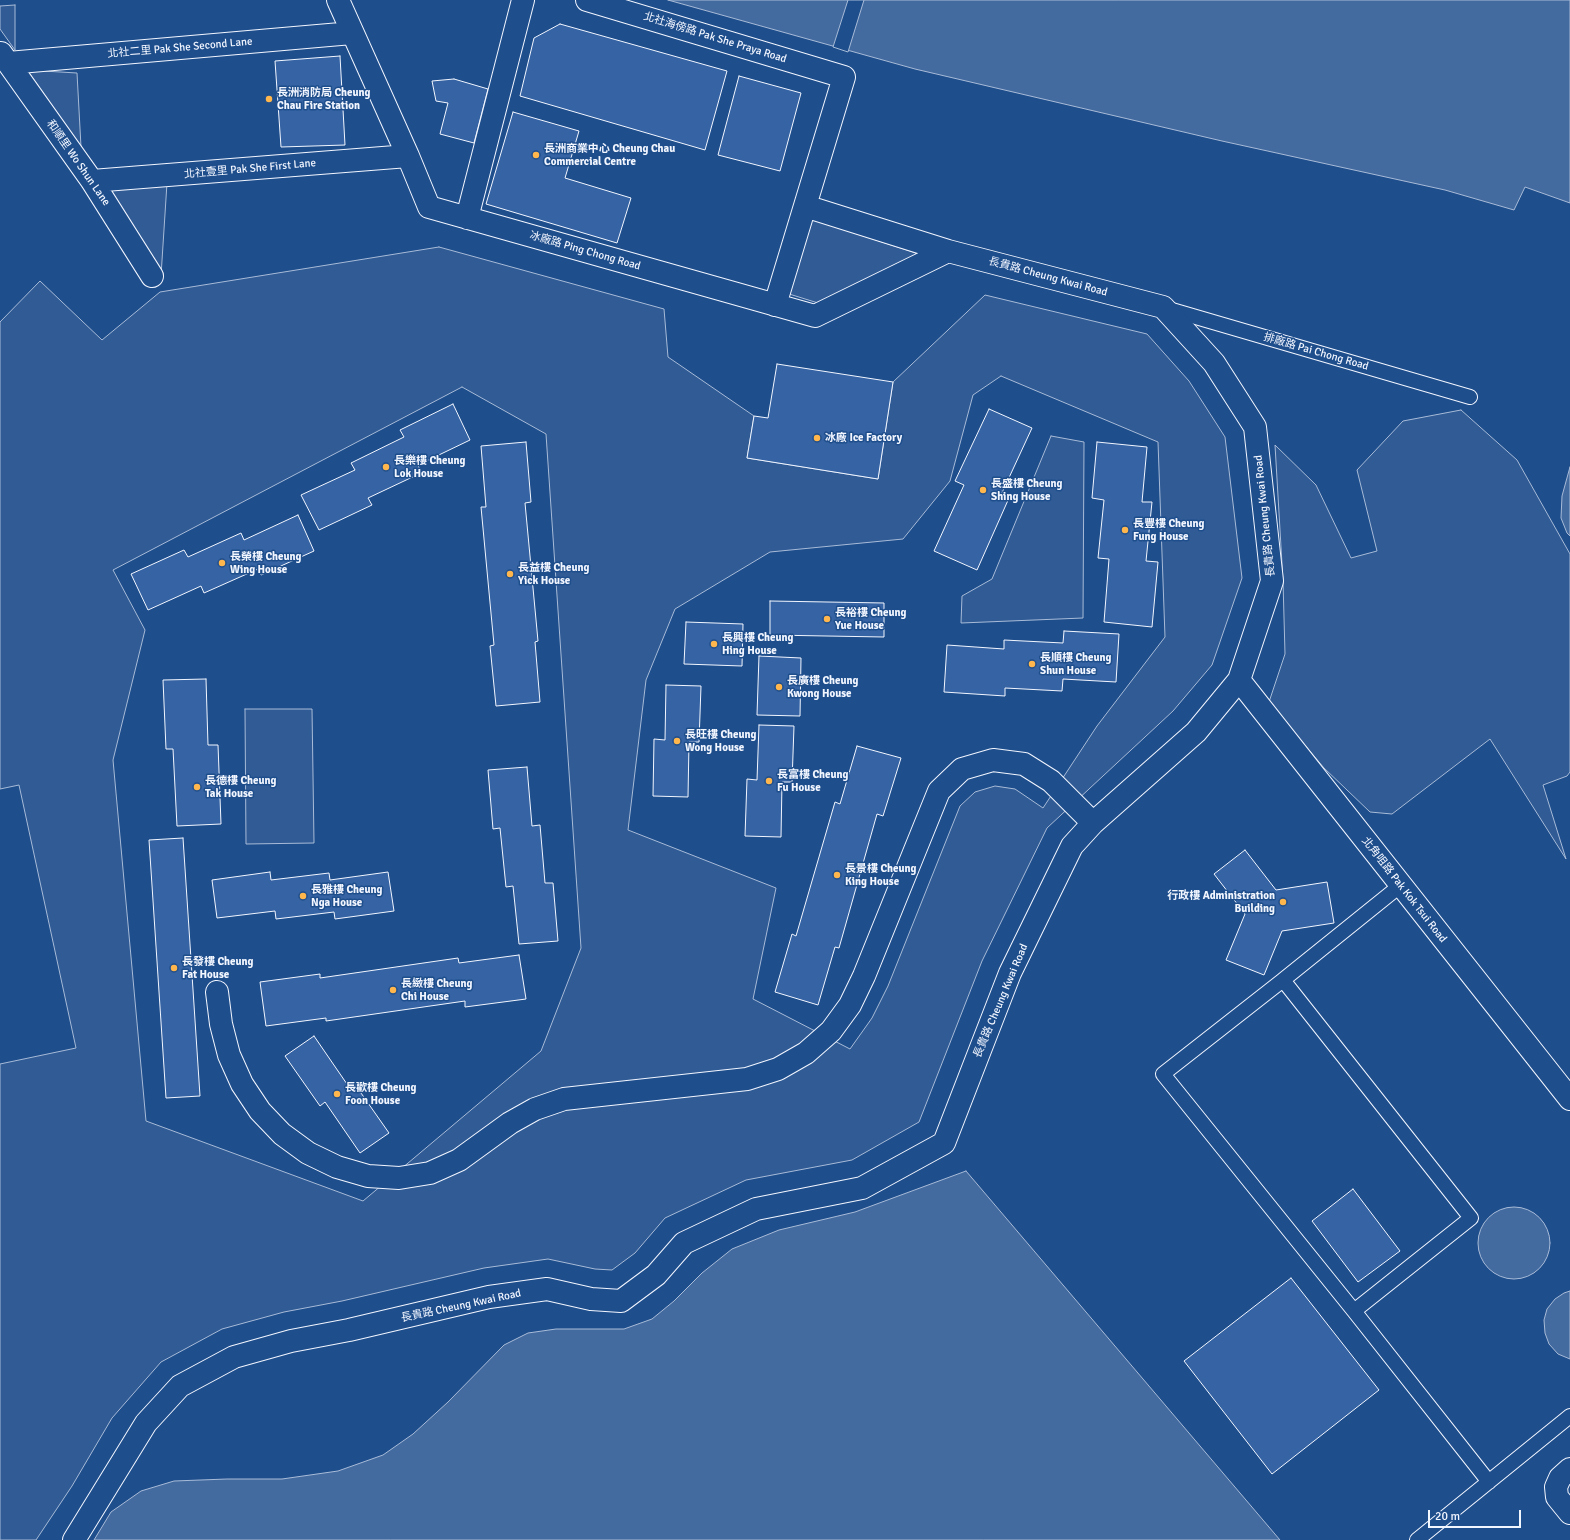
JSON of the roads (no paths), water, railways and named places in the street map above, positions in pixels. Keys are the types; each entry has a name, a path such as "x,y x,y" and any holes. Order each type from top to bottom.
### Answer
{"street":[{"name":"冰廠路 Ping Chong Road","path":"338,0 408,156 429,207 815,316 948,251"},
{"path":"467,218 523,0"},
{"name":"北社海傍路 Pak She Praya Road","path":"587,0 844,77 805,206"},
{"name":"北社二里 Pak She Second Lane","path":"4,57 352,33"},
{"name":"和順里 Wo Shun Lane","path":"4,57 92,182 152,276"},
{"name":"北社壹里 Pak She First Lane","path":"92,182 408,156"},
{"path":"775,305 805,206"},
{"name":"長貴路 Cheung Kwai Road","path":"74,1540 146,1423 180,1386 234,1357 291,1341 349,1330 490,1297 547,1289 591,1299 621,1301 656,1275 684,1243 756,1209 862,1188 944,1143 1010,973 1072,846 1093,823 1196,732 1239,680 1272,581 1254,427 1214,363 1163,307 948,251 805,206"},
{"name":"北角咀路 Pak Kok Tsui Road","path":"1239,680 1570,1099"},
{"path":"217,992 221,1024 228,1055 242,1084 260,1111 282,1134 308,1153 337,1167 368,1176 399,1178 430,1172 459,1160 510,1123 535,1109 564,1099 747,1079 778,1069 806,1053 831,1031 850,1005 864,976 938,791 962,769 992,760 1024,764 1051,781 1093,823"},
{"path":"1570,1469 1560,1478 1556,1487 1557,1497 1570,1514"}],"lane":[{"name":"排廠路 Pai Chong Road","path":"1163,307 1470,397"},
{"path":"1401,885 1163,1074 1354,1311 1489,1482"},
{"path":"1283,980 1471,1218 1354,1311"},
{"path":"1417,1540 1570,1416"}],"place":[{"name":"長洲消防局 Cheung Chau Fire Station","path":"269,99"},
{"name":"長洲商業中心 Cheung Chau Commercial Centre","path":"536,155"},
{"name":"冰廠 Ice Factory","path":"817,438"},
{"name":"長樂樓 Cheung Lok House","path":"386,467"},
{"name":"長盛樓 Cheung Shing House","path":"983,490"},
{"name":"長豐樓 Cheung Fung House","path":"1125,530"},
{"name":"長榮樓 Cheung Wing House","path":"222,563"},
{"name":"長益樓 Cheung Yick House","path":"510,574"},
{"name":"長裕樓 Cheung Yue House","path":"827,619"},
{"name":"長興樓 Cheung Hing House","path":"714,644"},
{"name":"長順樓 Cheung Shun House","path":"1032,664"},
{"name":"長廣樓 Cheung Kwong House","path":"779,687"},
{"name":"長旺樓 Cheung Wong House","path":"677,741"},
{"name":"長富樓 Cheung Fu House","path":"769,781"},
{"name":"長德樓 Cheung Tak House","path":"197,787"},
{"name":"長景樓 Cheung King House","path":"837,875"},
{"name":"長雅樓 Cheung Nga House","path":"303,896"},
{"name":"行政樓 Administration Building","path":"1283,902"},
{"name":"長發樓 Cheung Fat House","path":"174,968"},
{"name":"長緻樓 Cheung Chi House","path":"393,990"},
{"name":"長歡樓 Cheung Foon House","path":"337,1094"}]}
